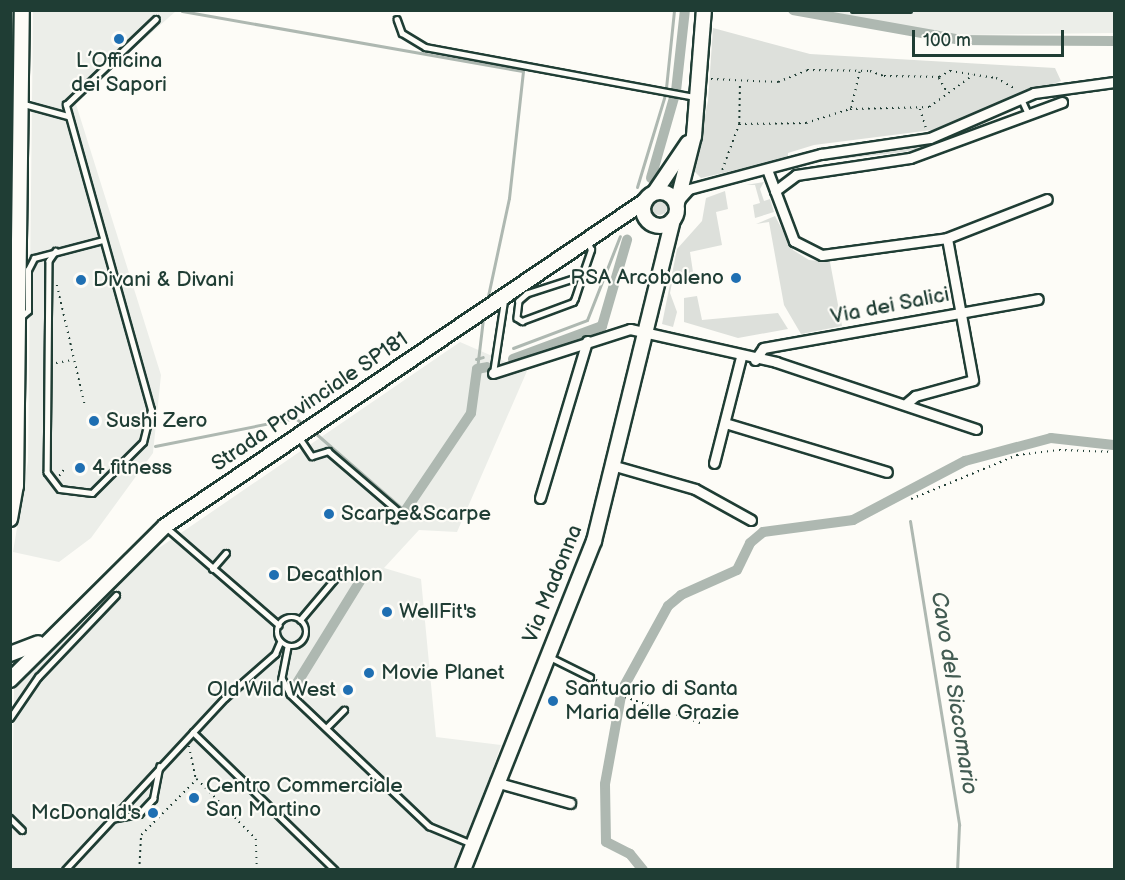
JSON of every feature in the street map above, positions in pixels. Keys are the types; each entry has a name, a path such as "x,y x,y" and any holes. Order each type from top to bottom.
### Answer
{"street":[{"path":"10,519 16,486 22,10"},
{"path":"696,123 701,79 704,10"},
{"path":"650,197 670,195 676,203 689,189 722,184 768,172 821,154 930,138 1048,89 1114,82"},
{"path":"775,191 796,175 934,151 1027,111 1062,102"},
{"name":"Via Madonna","path":"464,869 495,782 587,561 615,466 676,203 687,173 696,123"},
{"name":"Strada Provinciale SP181","path":"10,680 48,638 165,526 650,197 683,156 696,123"},
{"path":"783,167 796,175"},
{"path":"768,172 789,233 811,253 832,255 947,238 1047,199"},
{"path":"687,173 702,187"},
{"name":"Via Madonna","path":"650,197 650,222 663,238 663,259"},
{"name":"Strada Provinciale SP181","path":"613,223 673,220"},
{"path":"907,403 915,396 973,382 947,238"},
{"name":"Via dei Salici","path":"755,360 763,348 1038,299"},
{"path":"493,373 618,331 646,332 907,403 976,429"},
{"path":"540,498 587,341"},
{"path":"714,463 741,357"},
{"path":"725,423 886,472"},
{"path":"615,466 695,489 751,520"},
{"name":"Strada Provinciale SP181","path":"10,654 48,638"},
{"path":"495,782 570,803"}],"lane":[{"path":"854,10 909,10"},
{"path":"56,251 50,257 48,280 47,472 58,488 79,493 99,490 143,442 151,410 68,116 69,96 156,19"},
{"path":"397,19 402,33 425,46 699,98"},
{"path":"1022,99 1027,111"},
{"path":"21,102 68,116"},
{"path":"930,138 934,151"},
{"path":"19,318 28,311 31,263 56,251 103,240"},
{"path":"582,276 527,294 519,302 517,318 522,321 573,302 582,276 591,250 587,241"},
{"path":"493,373 505,297"},
{"path":"298,435 312,456 328,451 398,511 395,519"},
{"path":"65,870 109,819 193,732 275,654 280,642 279,625 165,526"},
{"path":"212,569 226,553"},
{"path":"300,620 338,575"},
{"path":"10,718 38,677 116,596"},
{"path":"279,625 286,618 300,620"},
{"path":"280,642 288,647 297,646 306,637 300,620"},
{"path":"288,647 282,678 285,689 429,826 473,845"},
{"path":"547,655 590,677"},
{"path":"327,727 344,710"},
{"path":"193,732 335,870"},
{"path":"109,819 139,814 153,799 159,767"},
{"path":"10,818 22,830"}],"path":[{"path":"701,79 741,84 749,79 778,82 807,70 939,77 950,71 1010,83 1022,99"},
{"path":"850,109 859,71"},
{"path":"739,124 806,123 850,109 920,109 974,75"},
{"path":"939,77 948,93"},
{"path":"722,184 739,124 741,84"},
{"path":"920,109 930,138"},
{"path":"48,280 56,280 72,360 85,405"},
{"path":"46,363 72,360"},
{"path":"911,499 1017,455 1059,450 1114,452"},
{"path":"590,677 625,697 703,724"},
{"path":"184,742 193,750 197,779 256,839 257,870"},
{"path":"139,870 141,836 197,779"}],"shaded area":[{"path":"33,11 176,11 75,101 161,375 153,453 91,538 59,562 13,552 28,461"},
{"path":"800,11 1114,11 1114,33 964,35"},
{"path":"713,28 810,54 1055,68 1061,81 932,130 814,145 788,153 788,158 701,178 693,170 708,101"},
{"path":"930,146 904,152 824,161 794,168 824,160"},
{"path":"764,182 760,189 764,201 770,199 774,212 755,218 753,205 760,203 755,185 746,185"},
{"path":"725,191 728,209 716,212 722,245 690,252 693,272 673,278 670,293 677,312 673,327 662,324 677,249 702,221 706,198"},
{"path":"659,197 665,200 668,206 665,212 659,215 653,212 650,206 653,200"},
{"path":"775,216 793,250 809,260 830,262 842,326 801,334 784,305 769,222 756,224"},
{"path":"697,296 702,320 778,313 788,329 738,338 684,322 684,298"},
{"path":"460,342 527,371 457,532 419,530 384,568 421,579 436,737 501,745 458,869 11,870 14,687 137,563"}],"waterway":[{"name":"Cavo del Siccomario","path":"666,88 674,10"},
{"path":"676,91 685,10"},
{"path":"793,10 961,40 1114,41"},
{"name":"Cavo del Siccomario","path":"182,11 523,71 509,198 487,301"},
{"name":"Cavo del Siccomario","path":"637,187 665,95"},
{"path":"651,178 674,98"},
{"name":"Cavo del Siccomario","path":"513,348 587,320 620,236"},
{"path":"513,359 602,326 627,240"},
{"name":"Cavo del Siccomario","path":"477,369 483,319"},
{"name":"Cavo del Siccomario","path":"476,359 483,357"},
{"path":"405,511 471,413 477,369 487,367"},
{"name":"Cavo del Siccomario","path":"155,446 295,418 302,423"},
{"name":"Cavo del Siccomario","path":"314,432 405,511"},
{"path":"643,870 630,854 606,842 605,784 622,690 668,606 681,595 737,570 750,543 763,532 853,520 965,461 1051,438 1114,445"},
{"name":"Cavo del Siccomario","path":"910,521 959,825 957,870"},
{"path":"294,688 360,581"}],"place":[{"name":"L’Officina dei Sapori","path":"119,39"},
{"name":"RSA Arcobaleno","path":"736,278"},
{"name":"Divani & Divani","path":"81,280"},
{"name":"Sushi Zero","path":"94,421"},
{"name":"4 fitness","path":"80,468"},
{"name":"Scarpe&Scarpe","path":"329,514"},
{"name":"Decathlon","path":"274,575"},
{"name":"WellFit's","path":"387,612"},
{"name":"Movie Planet","path":"369,673"},
{"name":"Old Wild West","path":"348,690"},
{"name":"Santuario di Santa Maria delle Grazie","path":"553,701"},
{"name":"Centro Commerciale San Martino","path":"194,798"},
{"name":"McDonald's","path":"153,813"}]}
